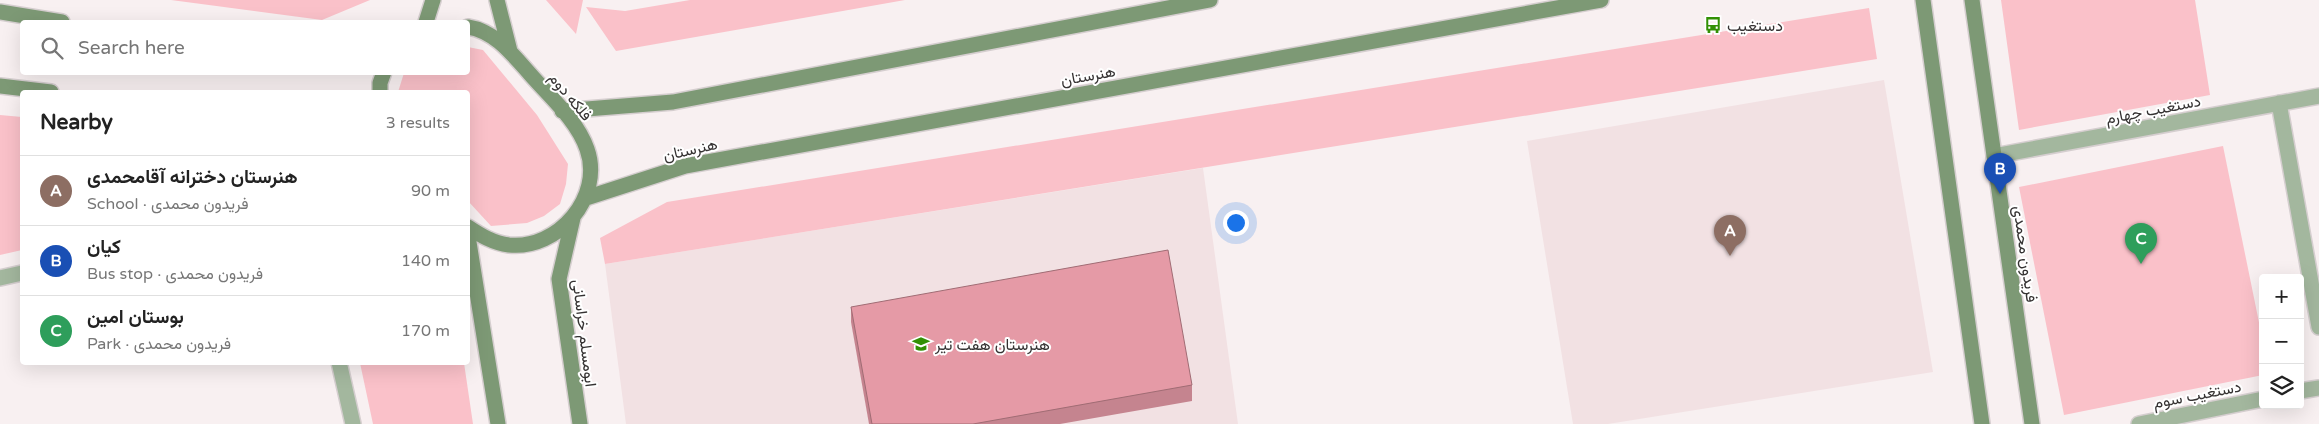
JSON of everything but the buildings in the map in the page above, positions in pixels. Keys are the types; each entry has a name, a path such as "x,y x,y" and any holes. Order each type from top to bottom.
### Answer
{"main road":[{"path":"427,20 433,0"},
{"path":"497,0 510,51"},
{"path":"562,110 673,102 1210,0"},
{"name":"هنرستان","path":"586,198 685,166 1601,0"},
{"path":"1923,0 1982,424"},
{"name":"فریدون محمدی","path":"1972,0 2032,424"},
{"path":"0,12 50,20"},
{"name":"فلکه دوم","path":"470,28 492,36 510,51 578,129 588,151 590,174 586,198 573,218 555,234 533,243 510,245 486,239 470,228"},
{"path":"380,90 383,75"},
{"path":"0,86 34,90"},
{"name":"ابومسلم خراسانی","path":"573,218 559,279 580,424"},
{"path":"470,249 498,424"}],"street":[{"name":"دستغیب چهارم","path":"1994,156 2319,96"},
{"path":"2279,103 2319,327"},
{"path":"0,278 20,274"},
{"path":"341,365 353,424"},
{"path":"2304,390 2319,388"},
{"name":"دستغیب سوم","path":"2139,424 2259,400"}],"shaded area":[{"path":"171,0 370,0 322,20"},
{"path":"546,0 583,0 576,34"},
{"path":"690,0 905,0 616,51 586,7 625,11"},
{"path":"2001,0 2195,0 2210,95 2019,130"},
{"path":"1869,8 1877,59 605,264 600,238 667,202"},
{"path":"470,47 483,50 537,115 568,164 566,184 560,204 544,216 527,223 491,226 470,203 470,90 399,90 403,75 470,75"},
{"path":"1884,80 1933,372 1608,424 1573,424 1527,141"},
{"path":"0,115 20,117 20,250 0,255"},
{"path":"2223,146 2259,322 2259,376 2064,415 2019,187"},
{"name":"هنرستان هفت تیر","path":"1203,168 1238,424 626,424 605,264"},
{"path":"360,365 464,365 473,424 373,424"}],"place":[{"name":"دستغیب","path":"1713,25"},
{"name":"کیان","path":"2000,194"},
{"name":"هنرستان دخترانه آقامحمدی","path":"1730,256"},
{"name":"بوستان امین","path":"2141,264"},
{"name":"هنرستان هفت تیر","path":"921,344"}]}
